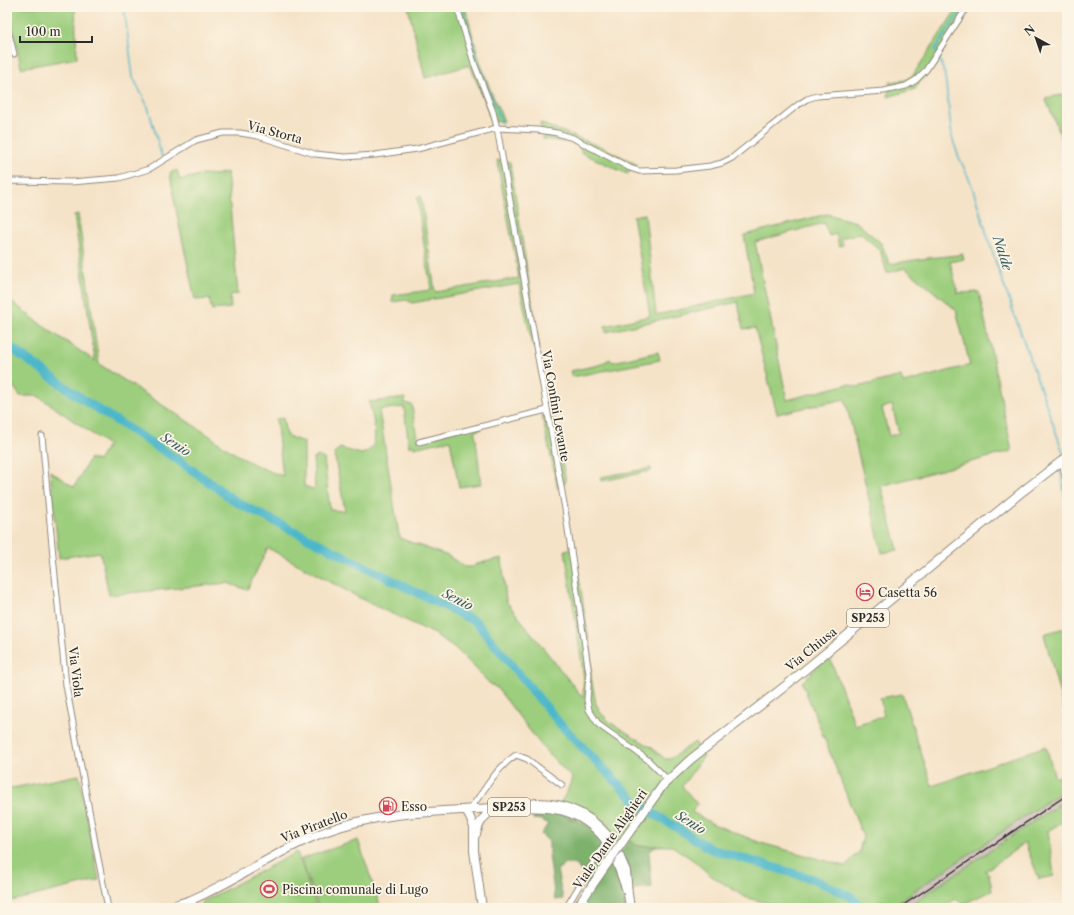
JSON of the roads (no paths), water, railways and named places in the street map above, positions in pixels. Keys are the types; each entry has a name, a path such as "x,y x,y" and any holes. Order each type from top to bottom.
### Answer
{"main road":[{"name":"Via Chiusa","path":"666,782 691,759 784,687 1064,458"},
{"name":"Viale Dante Alighieri","path":"577,908 666,782"},
{"name":"Via Piratello","path":"165,908 191,900 281,852 327,831 361,821 392,816 508,808 537,803 552,804 565,807 588,817 605,831 610,844"},
{"name":"SP253","path":"474,840 479,824 484,817 494,809"},
{"name":"SP253","path":"467,811 474,827 474,851 482,908"},
{"path":"618,857 628,894 630,908"}],"street":[{"name":"Via Confini Levante","path":"457,7 474,63 493,112 497,128 565,509 589,674 587,700 589,710 599,724 648,760 666,782"},
{"name":"Via Storta","path":"7,182 72,182 119,178 149,168 196,140 223,133 240,133 258,136 316,154 345,157 375,155 417,149 497,128 538,130 557,133 573,138 639,172 710,166 722,163 732,158 807,99 818,96 884,91 906,86 916,80 926,70 967,7"},
{"path":"7,26 14,54"},
{"path":"419,442 547,410"},
{"name":"Via Viola","path":"42,436 66,685 108,908"},
{"path":"1064,458 1067,489"},
{"path":"467,811 476,802 484,789 503,765 516,755 527,760 562,785"},
{"path":"566,908 610,844"},
{"path":"191,900 196,908"}],"waterway":[{"path":"124,7 133,77 148,107 162,157"},
{"path":"462,7 480,70 502,124"},
{"name":"Nalde","path":"963,7 935,50 945,76 952,137 958,155 971,183 994,257 1064,455"},
{"name":"Senio","path":"7,345 82,399 178,460 238,503 476,622 561,725 638,804 711,849 813,879 850,896 862,908"},
{"name":"Nalde","path":"1061,466 1060,469 1067,510"}],"railway":[{"path":"899,908 1067,795"}],"place":[{"name":"Casetta 56","path":"865,592"},
{"name":"Esso","path":"388,806"},
{"name":"Piscina comunale di Lugo","path":"269,889"}]}
